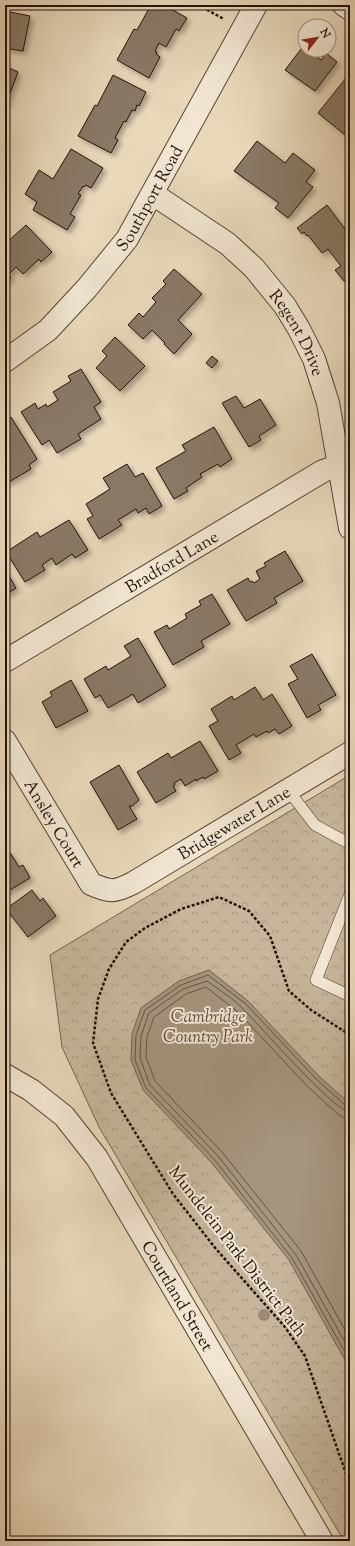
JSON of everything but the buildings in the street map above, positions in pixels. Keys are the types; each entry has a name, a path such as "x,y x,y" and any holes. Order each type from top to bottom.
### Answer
{"street":[{"name":"Southport Road","path":"5,361 48,330 87,288 127,239 256,5"},
{"path":"344,5 350,9"},
{"name":"Regent Drive","path":"153,194 228,244 254,268 285,306 299,329 314,359 328,403 350,528"},
{"name":"Bradford Lane","path":"5,661 323,471 340,465"},
{"name":"Ansley Court","path":"5,741 91,884 106,890 116,891"},
{"name":"Bridgewater Lane","path":"116,891 133,883 350,753"},
{"name":"Courtland Street","path":"5,1075 32,1090 64,1116 97,1158 322,1541"}],"lane":[{"path":"288,790 315,824 350,844"},
{"path":"350,894 316,980 350,996"}],"path":[{"path":"198,5 243,29"},
{"name":"Mundelein Park District Path","path":"350,1035 311,1010 289,991 270,936 249,911 219,897 181,909 145,928 126,942 109,969 98,999 93,1042 111,1093 173,1194 216,1249 285,1327 305,1356 350,1485"}],"green space":[{"name":"Cambridge Country Park","path":"350,775 350,1541 344,1541 99,1127 62,1047 50,955"}],"water":[{"path":"209,970 248,1001 319,1076 350,1104 350,1369 289,1260 211,1162 143,1090 131,1060 132,1034 141,1008 179,981"}]}
